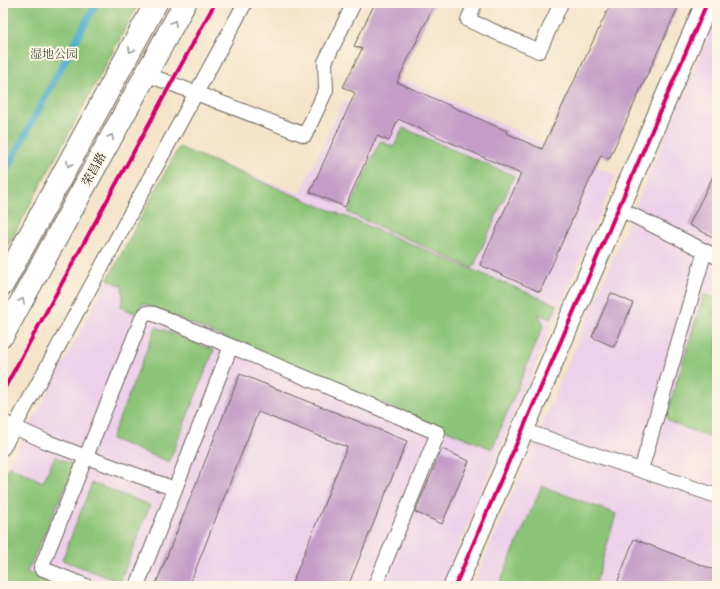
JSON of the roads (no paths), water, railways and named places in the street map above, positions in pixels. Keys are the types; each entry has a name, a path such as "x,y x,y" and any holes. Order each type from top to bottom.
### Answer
{"street":[{"name":"荣昌路","path":"3,284 156,3"},
{"name":"荣昌路","path":"3,335 185,3"},
{"path":"455,586 707,3"}],"lane":[{"path":"3,448 9,424 196,94 245,3"},
{"path":"146,74 305,135 326,90 326,62 354,3"},
{"path":"475,3 468,20 539,51 560,3"},
{"path":"618,208 711,254 641,470"},
{"path":"86,586 41,568 142,318 146,313 154,314 438,433 375,586"},
{"path":"138,586 231,346"},
{"path":"9,424 45,441 175,489"},
{"path":"522,430 717,496"}],"waterway":[{"path":"3,176 96,3"}],"park label":[{"name":"湿地公园","path":"54,54"}]}
